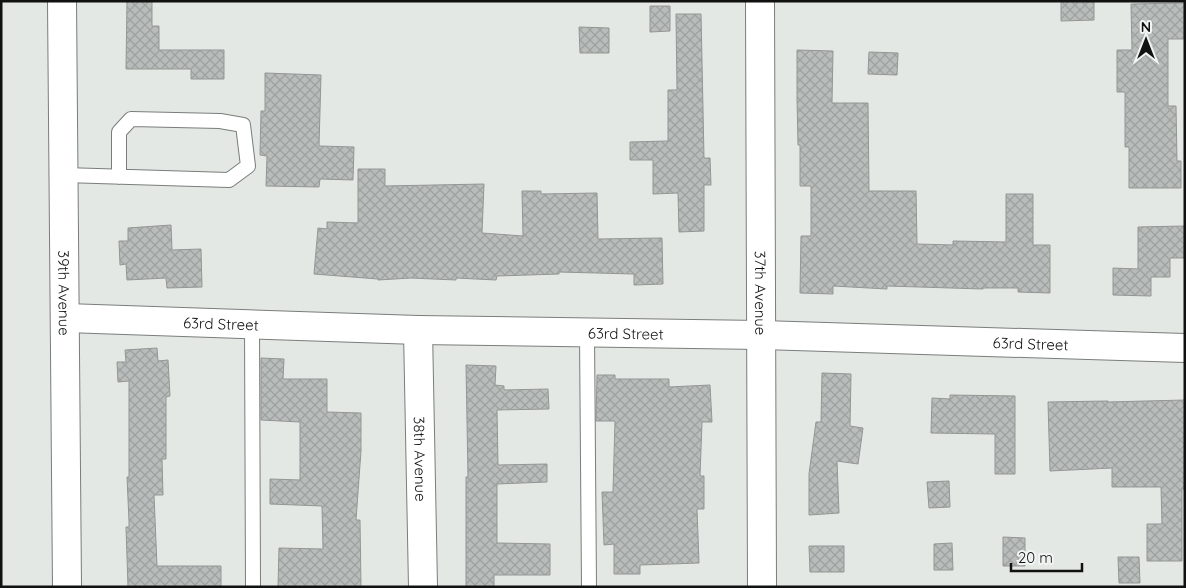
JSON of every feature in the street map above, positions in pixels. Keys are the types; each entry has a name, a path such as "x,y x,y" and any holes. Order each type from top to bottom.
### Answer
{"street":[{"name":"39th Avenue","path":"62,1 67,587"},
{"name":"37th Avenue","path":"760,1 762,587"},
{"name":"63rd Street","path":"66,318 418,330 760,335 1185,348"},
{"name":"38th Avenue","path":"418,330 423,587"}],"lane":[{"path":"64,175 119,177 229,180 248,166 243,125 220,121 131,119 119,132 119,177"},
{"path":"252,324 253,587"},
{"path":"588,333 589,587"}],"building":[{"path":"127,1 152,1 152,26 159,26 159,50 224,50 224,79 191,79 191,69 126,69"},
{"path":"1061,1 1094,1 1094,20 1061,21"},
{"path":"1184,3 1184,39 1168,39 1168,106 1176,106 1177,161 1181,161 1181,188 1129,188 1129,147 1125,147 1125,92 1117,92 1117,50 1132,50 1131,4"},
{"path":"650,6 670,6 670,31 650,32"},
{"path":"676,14 701,14 704,158 710,158 711,185 704,185 704,231 679,232 678,193 653,194 653,160 630,160 630,142 668,141 668,90 677,90"},
{"path":"579,27 609,28 609,53 580,53"},
{"path":"797,50 833,51 832,103 868,103 869,191 916,191 917,244 953,245 953,241 1006,242 1006,194 1033,194 1033,245 1050,245 1050,293 1018,292 1018,288 983,289 887,286 887,289 833,286 833,294 800,293 801,236 811,236 811,186 800,186"},
{"path":"869,52 898,53 897,75 868,74"},
{"path":"265,73 321,75 319,146 354,147 353,180 320,179 319,187 266,186 267,156 260,155 261,111 265,111"},
{"path":"358,169 385,169 385,186 484,184 482,233 523,236 522,191 541,191 541,194 597,193 598,239 662,238 663,284 634,285 634,274 559,272 559,274 497,276 496,280 411,278 378,280 314,274 318,228 327,229 327,222 358,223"},
{"path":"171,225 172,250 201,249 202,287 167,288 166,278 127,280 126,264 120,265 119,241 128,241 128,228"},
{"path":"1184,226 1184,258 1170,258 1170,277 1151,277 1151,296 1113,295 1113,268 1138,269 1138,227"},
{"path":"157,348 158,361 168,360 170,396 166,397 166,459 162,459 163,495 154,495 157,566 221,566 221,586 128,587 126,527 129,527 127,477 129,477 129,381 118,382 117,362 126,362 125,350"},
{"path":"261,358 284,359 283,379 327,379 327,412 361,413 361,451 356,520 360,520 361,587 278,587 279,548 323,549 322,506 270,504 270,479 300,480 300,422 261,420"},
{"path":"466,365 496,366 495,385 504,386 504,390 548,389 549,409 497,410 498,465 547,464 547,482 497,484 497,543 550,544 550,575 494,575 494,587 466,587 466,477 468,477"},
{"path":"822,373 851,374 850,426 863,428 858,464 837,461 839,513 809,515 809,474 816,422 821,422"},
{"path":"597,375 615,375 615,379 669,379 669,387 710,385 712,422 702,422 700,476 704,476 704,509 697,509 699,563 640,565 640,574 614,574 614,544 604,545 602,492 613,492 615,421 596,421"},
{"path":"950,395 1015,396 1015,474 995,474 995,434 931,433 932,398 950,399"},
{"path":"1185,400 1185,489 1182,489 1182,561 1147,561 1147,524 1162,524 1161,487 1112,487 1112,468 1050,471 1048,402"},
{"path":"949,481 950,507 929,508 927,482"},
{"path":"1003,537 1025,538 1025,566 1003,566"},
{"path":"952,543 953,570 934,570 934,544"},
{"path":"809,546 844,546 844,572 810,572"},
{"path":"1118,557 1139,557 1140,583 1119,583"}]}
